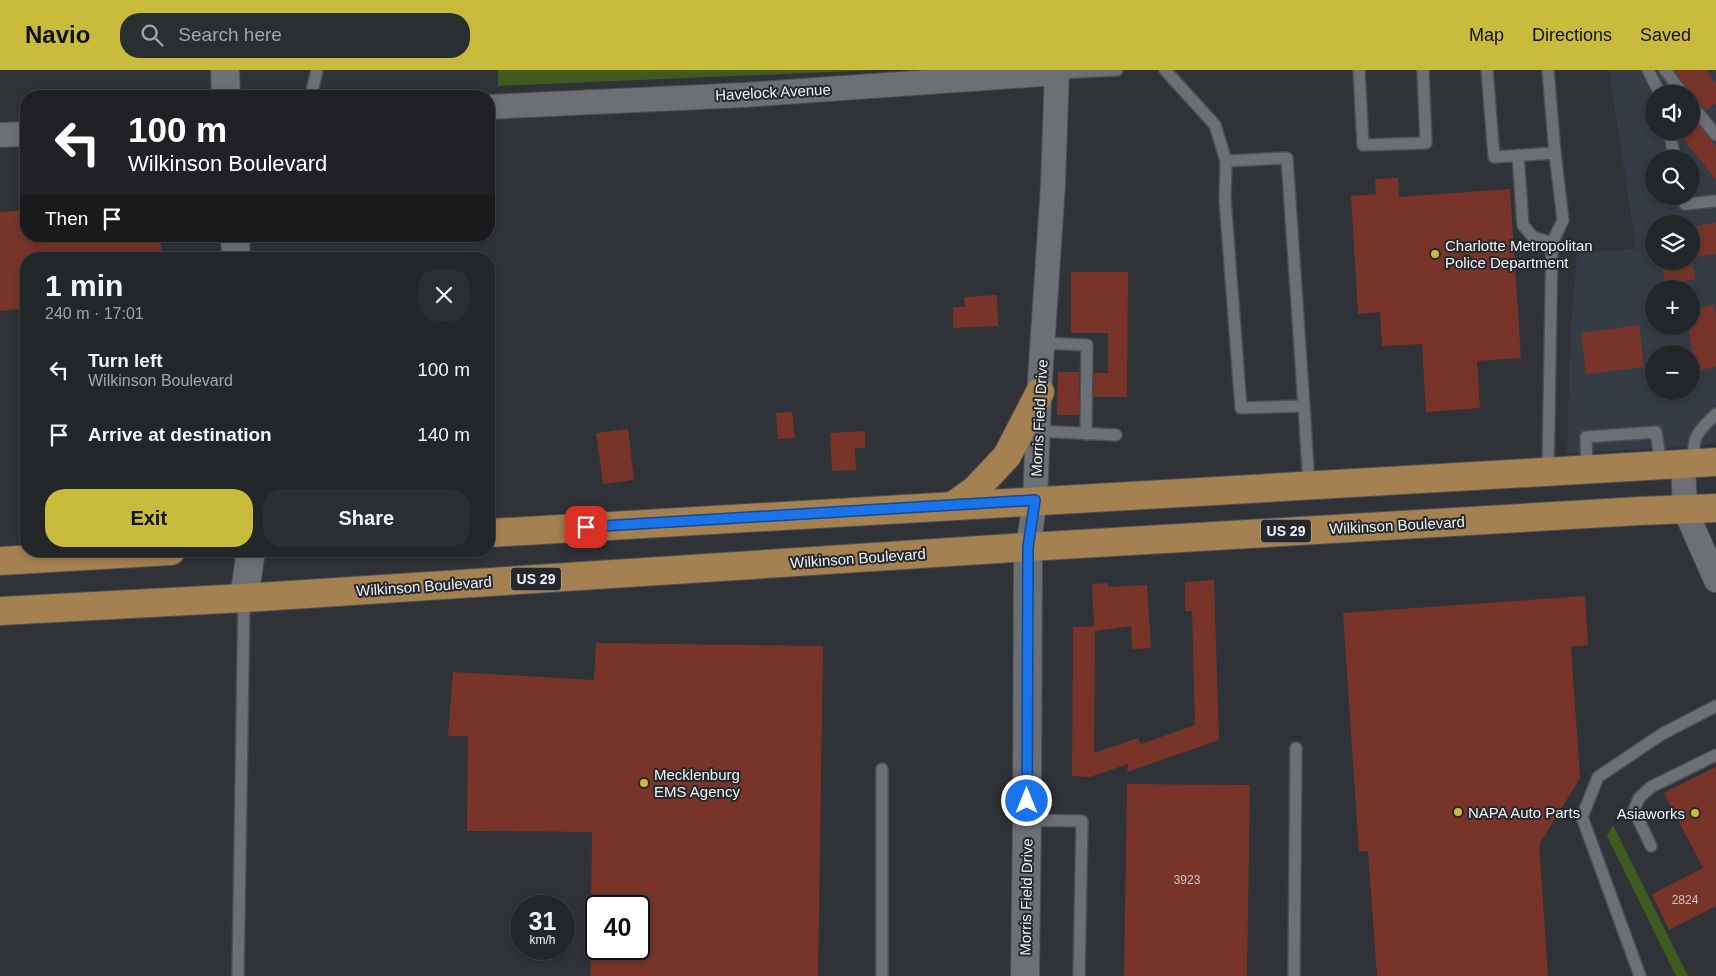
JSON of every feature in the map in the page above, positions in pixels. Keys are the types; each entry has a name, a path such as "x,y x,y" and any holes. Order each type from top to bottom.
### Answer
{"main road":[{"path":"954,505 975,490 1007,456 1040,392"},
{"path":"495,533 1035,500 1309,486 1587,468 1688,464"},
{"name":"Wilkinson Boulevard","path":"0,611 244,598 1028,547 1716,508"},
{"path":"0,561 68,557"}],"street":[{"path":"225,70 226,90"},
{"name":"Havelock Avenue","path":"495,108 744,95 1057,72"},
{"name":"Morris Field Drive","path":"1025,976 1028,547 1035,500 1053,185 1057,72"},
{"path":"0,136 20,134"},
{"path":"1688,464 1685,510 1716,580"},
{"path":"244,598 251,557"}],"lane":[{"path":"312,90 317,70"},
{"path":"1057,72 1117,70"},
{"path":"1165,70 1215,125 1226,161 1226,199 1242,408 1304,406"},
{"path":"1359,70 1364,146 1426,143 1423,70"},
{"path":"1487,70 1494,157 1555,153"},
{"path":"1548,70 1563,220 1552,243 1548,471"},
{"path":"1648,70 1656,85"},
{"path":"1664,70 1676,85"},
{"path":"1700,115 1716,135"},
{"path":"1518,156 1523,225 1533,238 1552,243"},
{"path":"1226,161 1287,158 1309,486"},
{"path":"1700,202 1716,200"},
{"path":"1043,343 1087,345 1086,434"},
{"path":"1688,464 1692,445 1699,431 1716,414"},
{"path":"1038,431 1116,435"},
{"path":"238,976 244,598"},
{"path":"1640,976 1582,816 1598,777 1662,734 1716,706"},
{"path":"1294,976 1296,748"},
{"path":"1651,846 1634,810 1639,798 1651,787 1716,755"},
{"path":"882,769 882,976"},
{"path":"1027,820 1082,821 1080,976"}],"shaded area":[{"path":"1609,70 1716,70 1716,443 1683,447 1567,453 1570,341 1577,252 1636,249"}],"green space":[{"path":"498,70 878,70 498,86"},
{"path":"1613,825 1688,976 1676,976 1607,836"}],"building":[{"path":"1674,70 1706,70 1716,84 1716,103 1706,110 1700,104 1700,85 1685,85"},
{"path":"1700,127 1716,146 1716,180 1700,160 1700,150 1692,150 1684,140 1700,140"},
{"name":"Charlotte Metropolitan Police Department","path":"1398,178 1399,197 1510,189 1521,358 1477,361 1480,408 1426,412 1422,344 1382,346 1380,312 1358,314 1351,196 1376,194 1375,179"},
{"path":"20,210 20,242 161,242 161,252 20,252 20,309 0,311 0,212"},
{"path":"1716,223 1716,254 1700,257 1700,226"},
{"path":"1663,270 1694,270 1695,279 1665,280"},
{"path":"1071,272 1128,272 1127,397 1094,397 1094,373 1108,373 1108,333 1071,333"},
{"path":"997,295 998,326 953,328 953,307 965,307 964,297"},
{"path":"1714,305 1716,318 1716,367 1700,370 1700,345 1691,345 1690,335 1700,335 1700,307"},
{"path":"1639,325 1644,367 1586,374 1581,333"},
{"path":"1058,372 1079,372 1079,415 1057,415"},
{"path":"792,412 795,438 778,439 776,413"},
{"path":"628,429 634,480 603,484 596,433"},
{"path":"865,431 865,448 855,448 856,470 832,471 830,433"},
{"path":"1214,580 1219,740 1127,772 1128,764 1090,777 1072,776 1073,627 1094,626 1092,584 1108,583 1108,587 1147,585 1151,648 1132,649 1131,626 1095,631 1094,753 1138,738 1141,744 1195,725 1192,611 1185,611 1185,582"},
{"name":"NAPA Auto Parts","path":"1585,596 1588,645 1571,647 1580,778 1539,845 1548,976 1377,976 1368,851 1359,852 1343,613"},
{"name":"Mecklenburg EMS Agency","path":"596,643 823,646 818,976 590,976 591,960 650,960 650,895 591,895 592,832 467,831 468,736 448,736 453,672 594,680"},
{"path":"1716,767 1716,906 1669,930 1652,894 1703,868 1664,793"},
{"path":"1127,784 1250,785 1247,976 1124,976"}],"place":[{"name":"Charlotte Metropolitan Police Department","path":"1435,254"},
{"name":"Mecklenburg EMS Agency","path":"644,783"},
{"name":"NAPA Auto Parts","path":"1458,812"},
{"name":"Asiaworks","path":"1695,813"}],"route":[{"path":"586,527 1035,500 1028,547 1027,801"}]}
